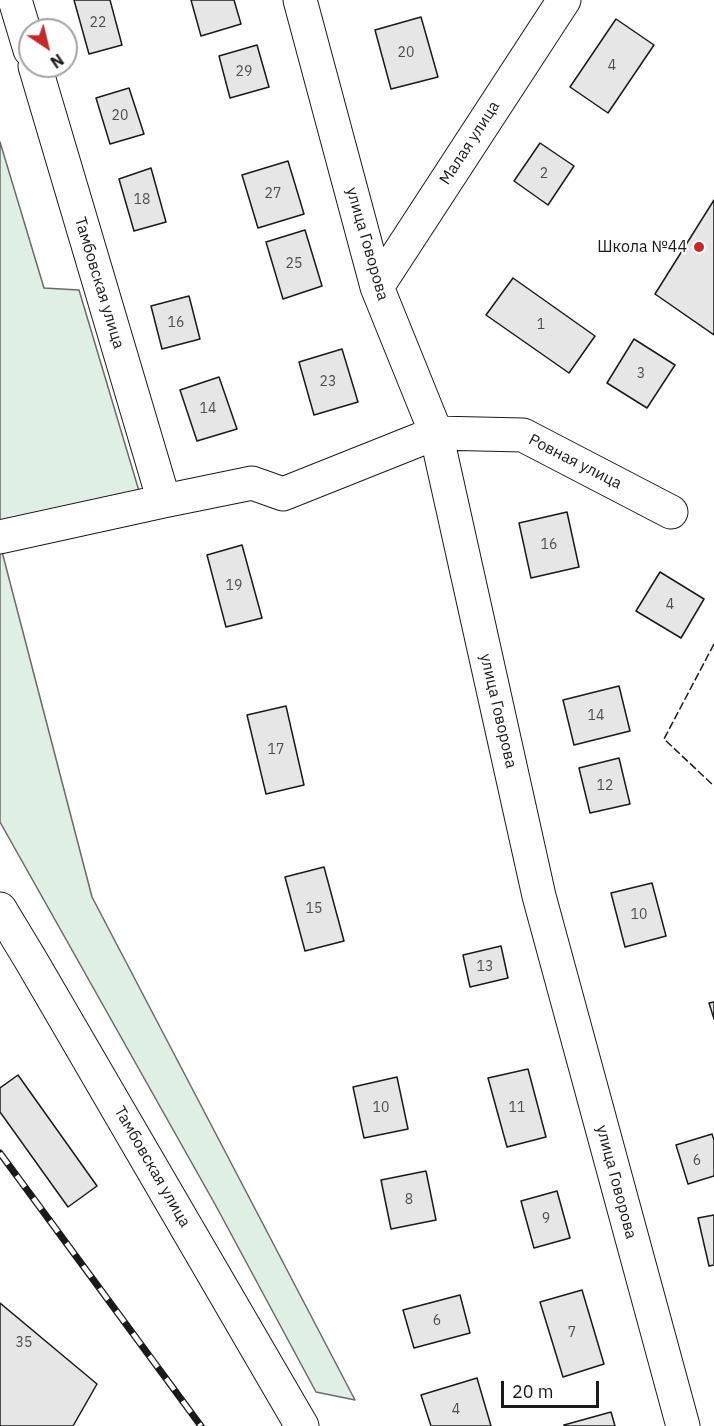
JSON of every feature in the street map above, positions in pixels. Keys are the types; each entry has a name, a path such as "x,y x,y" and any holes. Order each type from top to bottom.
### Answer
{"street":[{"path":"15,0 20,18"},
{"name":"улица Говорова","path":"300,0 377,287 436,433 540,896 683,1426"},
{"name":"Малая улица","path":"377,287 564,0"},
{"name":"Тамбовская улица","path":"39,78 164,501"},
{"path":"0,537 252,483 283,494 436,433"},
{"name":"Ровная улица","path":"436,433 523,435 671,512"},
{"name":"Тамбовская улица","path":"0,909 302,1426"}],"green space":[{"path":"0,142 44,288 79,290 139,491 0,522"},
{"path":"0,544 92,897 355,1400 316,1392 216,1206 0,822"}],"building":[{"path":"74,0 110,0 122,45 89,54"},
{"path":"191,0 234,0 241,24 201,36"},
{"path":"421,17 438,77 391,89 375,30"},
{"path":"616,19 654,45 608,113 570,87"},
{"path":"257,45 269,87 230,98 219,56"},
{"path":"129,88 144,134 110,144 96,98"},
{"path":"540,143 574,166 548,205 514,181"},
{"path":"288,161 304,214 258,228 242,175"},
{"path":"151,168 166,222 134,231 119,179"},
{"name":"Школа №44","path":"714,200 714,335 655,294"},
{"path":"305,230 322,286 283,299 266,242"},
{"path":"513,278 595,336 569,373 486,315"},
{"path":"189,296 200,339 162,349 151,306"},
{"path":"634,339 675,365 647,408 607,383"},
{"path":"342,349 358,402 314,415 299,362"},
{"path":"219,377 237,429 197,441 180,390"},
{"path":"567,512 579,567 531,578 519,523"},
{"path":"242,545 262,618 226,627 207,555"},
{"path":"660,572 704,599 681,638 636,611"},
{"path":"619,686 630,731 574,745 563,700"},
{"path":"286,706 304,785 266,794 247,715"},
{"path":"619,758 630,804 590,813 579,768"},
{"path":"324,867 344,941 305,951 285,877"},
{"path":"652,883 666,936 625,947 611,893"},
{"path":"501,946 508,978 470,987 463,955"},
{"path":"714,1002 714,1019 709,1003"},
{"path":"528,1069 546,1137 507,1147 488,1078"},
{"path":"18,1075 97,1186 68,1207 0,1112 0,1088"},
{"path":"397,1077 408,1129 364,1138 353,1087"},
{"path":"712,1134 714,1176 688,1184 676,1145"},
{"path":"426,1171 436,1220 391,1229 381,1180"},
{"path":"557,1191 570,1238 534,1248 521,1201"},
{"path":"714,1215 714,1265 709,1266 698,1218"},
{"path":"582,1290 604,1364 563,1377 540,1302"},
{"path":"460,1295 470,1333 414,1348 403,1310"},
{"path":"0,1303 97,1384 73,1426 0,1426"},
{"path":"477,1378 491,1426 431,1426 421,1395"},
{"path":"611,1412 615,1426 564,1426 564,1425"}],"railway":[{"path":"0,1153 201,1426"}],"fence":[{"path":"714,644 664,739 714,786"}],"place":[{"name":"Школа №44","path":"699,247"}]}
